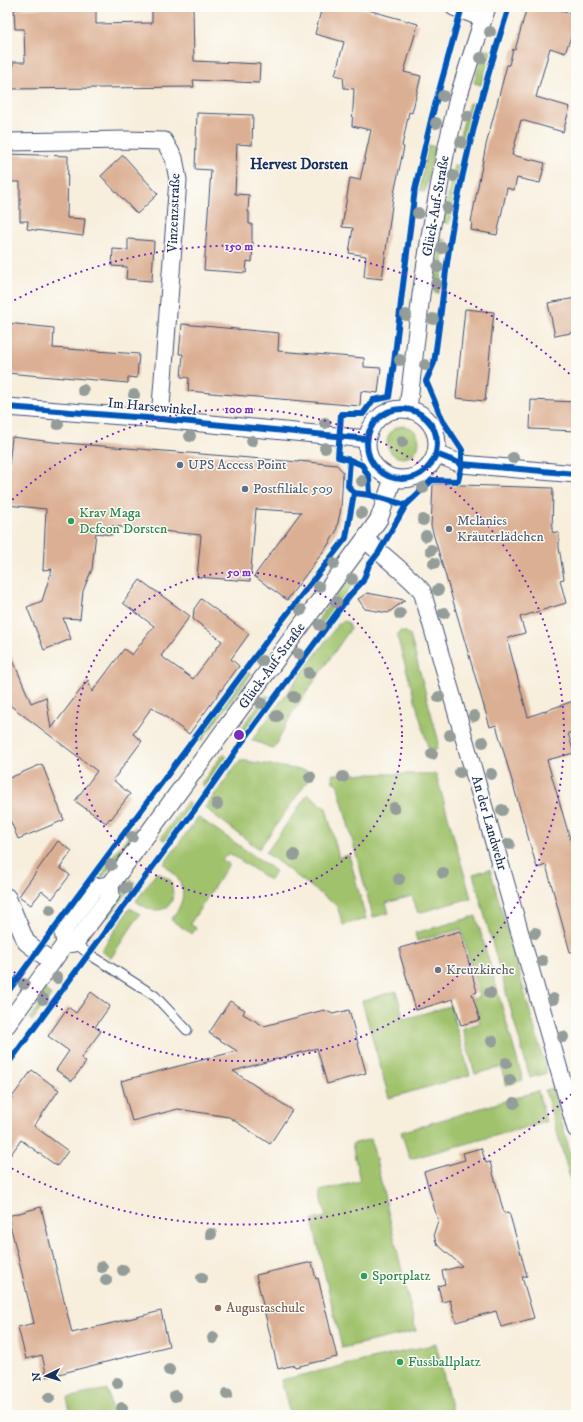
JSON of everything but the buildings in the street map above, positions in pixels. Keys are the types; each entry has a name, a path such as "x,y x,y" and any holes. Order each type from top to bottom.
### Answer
{"street":[{"path":"454,7 485,12"},
{"name":"Glück-Auf-Straße","path":"408,409 421,295 431,230 458,98 485,12"},
{"name":"Vinzenzstraße","path":"7,142 125,140 164,141 174,158 178,180 160,420"},
{"name":"Im Harsewinkel","path":"7,407 367,440"},
{"path":"397,409 408,409 420,413 429,420 437,437 438,442 436,454 432,464 415,478 404,480 393,479 383,474 376,468 368,454 367,440 370,428 377,419 386,412 397,409"},
{"path":"436,454 462,464 576,474"},
{"name":"Glück-Auf-Straße","path":"7,1025 52,962 70,944 63,931 96,886 110,885 365,539 379,519 393,479"},
{"name":"An der Landwehr","path":"365,539 408,576 422,592 576,1129"},
{"path":"7,897 26,942 52,962"}],"lane":[{"path":"70,944 89,954 155,996 187,1030"}],"green space":[{"path":"484,49 491,51 481,85 474,83"},
{"path":"469,103 476,105 465,148 457,146"},
{"path":"428,145 435,147 425,192 419,190"},
{"path":"454,165 460,166 449,224 443,222"},
{"path":"441,239 446,240 439,293 434,292"},
{"path":"400,426 406,426 416,433 419,442 418,448 412,455 406,458 400,458 390,451 387,445 387,439 394,429"},
{"path":"352,574 357,579 321,627 317,625 320,617"},
{"path":"345,621 351,628 291,715 274,749 252,740 339,623"},
{"path":"400,631 406,632 410,635 438,739 437,749 430,754 397,636"},
{"path":"248,672 251,674 201,741 198,739"},
{"path":"266,695 270,697 242,734 239,731"},
{"path":"223,754 227,757 204,787 201,784"},
{"path":"240,760 314,772 259,849 205,808"},
{"path":"436,774 471,898 418,913 412,896 386,903 389,913 373,917 337,783 333,782 332,775"},
{"path":"308,794 326,808 339,858 349,855 366,919 343,925 337,906 266,853"},
{"path":"187,802 191,805 165,841 161,838"},
{"path":"198,817 276,871 270,880 229,853 222,860 229,864 190,924 196,928 192,934 171,920 178,910 183,892 179,881 173,872 164,864"},
{"path":"135,827 139,830 103,877 99,874"},
{"path":"490,869 547,1073 530,1078 473,874"},
{"path":"157,872 170,880 173,890 170,904 159,910 144,906 136,901"},
{"path":"131,880 135,883 109,917 105,914"},
{"path":"130,908 140,914 111,958 101,951"},
{"path":"476,916 523,1080 506,1085 501,1067 475,1074 462,1028 480,1023 473,999 480,997 461,929 417,941 415,933"},
{"path":"44,989 51,995 32,1021 29,1019 39,1005 37,998"},
{"path":"396,991 404,1019 450,1006 470,1075 389,1098 362,1001"},
{"path":"552,1088 576,1173 576,1199 545,1090"},
{"path":"538,1091 546,1122 410,1159 401,1132"},
{"name":"Sportplatz","path":"371,1139 416,1331 342,1348 312,1220 326,1217 320,1191 360,1181 352,1144"},
{"name":"Fussballplatz","path":"436,1344 453,1415 290,1415 281,1380"},
{"path":"107,1389 113,1415 71,1415 67,1398"}],"cycle path":[{"path":"350,460 338,457 341,414 363,414 373,400 389,397 415,189 432,116 462,7"},
{"path":"7,1065 350,595 363,581 369,565 379,552 406,505 432,480 458,481 462,464 462,450 443,421 426,381 434,363 450,241 458,196 470,142 492,60 509,7"},
{"path":"7,407 160,419 367,439"},
{"path":"395,409 409,409 422,415 431,424 435,430 437,444 435,458 427,469 416,477 409,479 395,479 388,477 377,469 369,458 367,451 367,437 369,430 377,419 388,411 395,409"},
{"path":"436,454 462,464 576,474"},
{"path":"354,493 348,486 350,460 362,465 369,477 370,495"},
{"path":"7,993 277,627 346,538 354,493 370,495 406,505"}],"place":[{"name":"UPS Access Point","path":"180,465"},
{"name":"Postfiliale 509","path":"245,489"},
{"name":"Krav Maga Defcon Dorsten","path":"71,521"},
{"name":"Melanies Kräuterlädchen","path":"449,529"},
{"name":"Kreuzkirche","path":"438,970"},
{"name":"Sportplatz","path":"364,1276"},
{"name":"Augustaschule","path":"218,1308"},
{"name":"Fussballplatz","path":"400,1362"}],"district":[{"name":"Hervest Dorsten","path":"299,164"}]}
